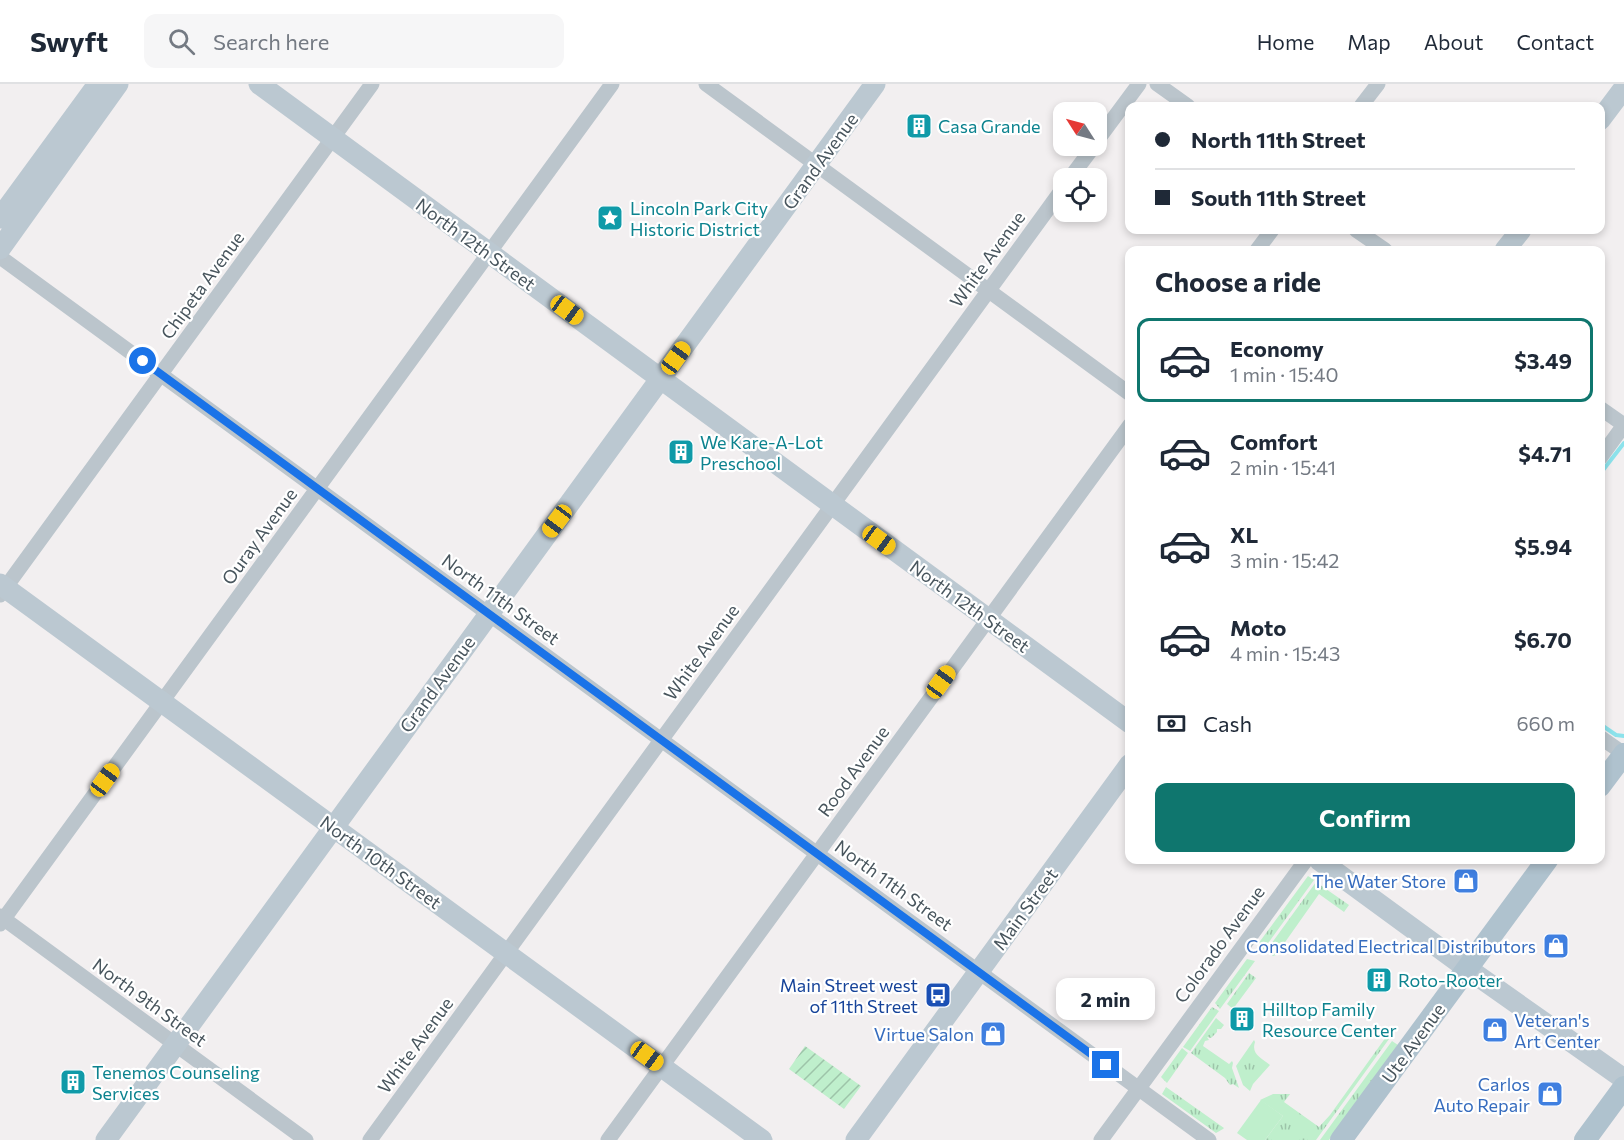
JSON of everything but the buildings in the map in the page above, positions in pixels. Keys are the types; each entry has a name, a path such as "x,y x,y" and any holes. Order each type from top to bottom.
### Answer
{"main road":[{"path":"0,218 98,84"},
{"path":"0,249 118,84"},
{"name":"North 12th Street","path":"259,84 1125,719"},
{"name":"Grand Avenue","path":"106,1140 875,84"},
{"path":"1605,113 1624,88"},
{"path":"1508,246 1518,234"},
{"name":"North 10th Street","path":"2,589 162,702 762,1140"},
{"path":"1605,779 1624,754"},
{"name":"Main Street","path":"856,1140 1125,771"},
{"path":"1324,864 1624,1079"},
{"name":"Ute Avenue","path":"1341,1140 1544,864"},
{"path":"1585,1140 1624,1087"}],"street":[{"name":"Chipeta Avenue","path":"2,589 372,84"},
{"name":"Ouray Avenue","path":"1,920 612,84"},
{"path":"706,84 1125,390"},
{"path":"1126,102 1139,84"},
{"path":"1157,84 1182,102"},
{"path":"1364,102 1378,84"},
{"path":"1107,128 1125,103"},
{"name":"White Avenue","path":"370,1140 1053,203"},
{"path":"1362,234 1379,246"},
{"name":"North 11th Street","path":"0,256 1209,1140"},
{"path":"1605,412 1624,425 1605,451"},
{"name":"Rood Avenue","path":"608,1140 1125,431"},
{"path":"1605,741 1624,754"},
{"name":"Colorado Avenue","path":"1101,1140 1303,864"},
{"name":"North 9th Street","path":"1,920 306,1140"}],"green space":[{"path":"1308,876 1314,880 1263,950 1258,944"},
{"path":"1316,882 1349,905 1344,912 1319,894 1276,955 1273,956 1266,951"},
{"path":"1247,959 1255,961 1220,1009 1215,1003"},
{"path":"1249,973 1256,978 1233,1009 1227,1004"},
{"path":"1212,1007 1219,1011 1190,1051 1183,1047"},
{"path":"1216,1018 1224,1025 1221,1029 1217,1029 1211,1038 1207,1037 1209,1040 1205,1041 1203,1046 1229,1064 1232,1061 1239,1088 1233,1084 1230,1085 1225,1078 1191,1053"},
{"path":"1386,1037 1389,1039 1316,1140 1265,1140 1283,1116 1260,1100 1273,1094 1290,1094 1284,1102 1319,1127"},
{"path":"1254,1040 1254,1050 1270,1065 1253,1084 1250,1091 1243,1085 1236,1066"},
{"path":"1392,1041 1398,1045 1329,1140 1320,1140"},
{"path":"805,1046 861,1086 844,1109 789,1069"},
{"path":"1182,1048 1188,1053 1167,1083 1161,1077"},
{"path":"1166,1087 1224,1128 1216,1133 1162,1094"},
{"path":"1261,1100 1283,1116 1265,1140 1247,1140 1237,1133"}],"waterway":[{"path":"1605,468 1624,443"},
{"path":"1605,727 1616,735 1624,736"}],"place":[{"name":"Casa Grande","path":"919,126"},
{"name":"Lincoln Park City Historic District","path":"610,218"},
{"name":"We Kare-A-Lot Preschool","path":"681,452"},
{"name":"The Water Store","path":"1466,881"},
{"name":"Consolidated Electrical Distributors","path":"1556,946"},
{"name":"Roto-Rooter","path":"1379,980"},
{"name":"Main Street west of 11th Street","path":"938,995"},
{"name":"Hilltop Family Resource Center","path":"1242,1019"},
{"name":"Veteran's Art Center","path":"1495,1030"},
{"name":"Virtue Salon","path":"993,1034"},
{"name":"Tenemos Counseling Services","path":"73,1082"},
{"name":"Carlos Auto Repair","path":"1550,1094"}],"route":[{"path":"143,361 1106,1065"}]}
